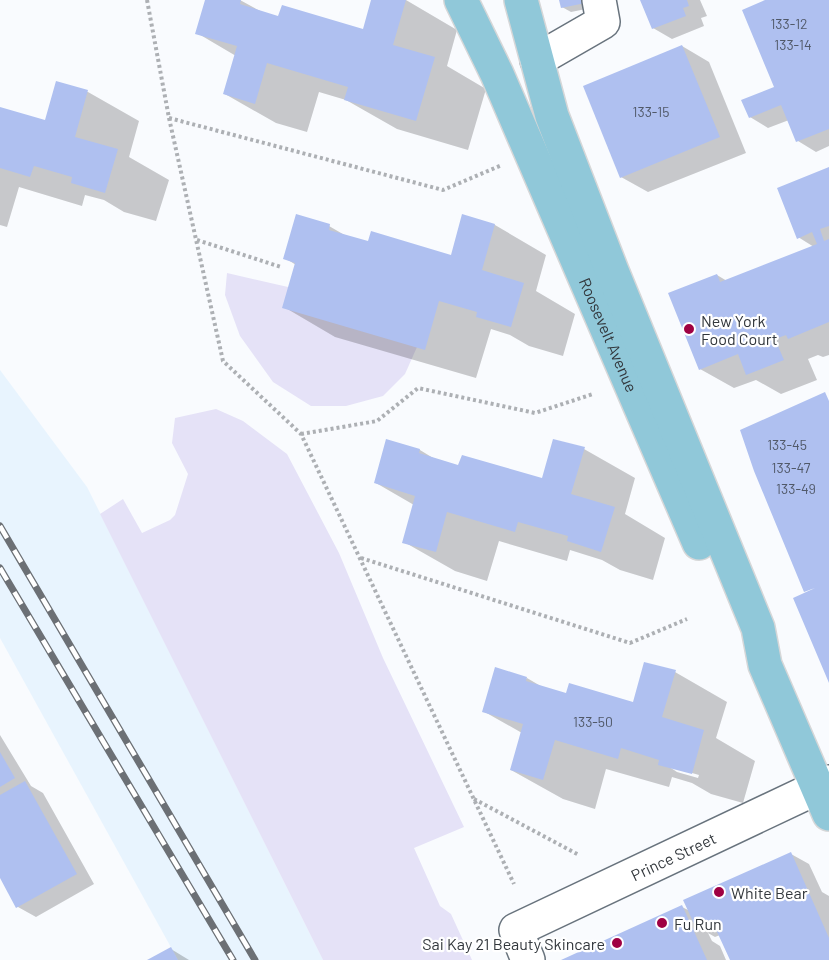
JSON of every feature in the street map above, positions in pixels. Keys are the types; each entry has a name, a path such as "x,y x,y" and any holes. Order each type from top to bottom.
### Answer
{"main road":[{"name":"Roosevelt Avenue","path":"461,0 497,74 740,635 765,664"},
{"name":"Roosevelt Avenue","path":"521,0 552,116 731,566 758,628 765,664 825,794"}],"street":[{"path":"537,60 603,22 598,0"},
{"name":"Prince Street","path":"528,960 516,930 825,794"}],"path":[{"path":"147,0 169,118 223,361 301,434 514,884"},
{"path":"169,118 443,190 506,163"},
{"path":"196,240 281,267"},
{"path":"301,434 377,421 418,388 535,413 593,394"},
{"path":"360,558 630,643 687,619"},
{"path":"474,799 579,855"}],"shaded area":[{"path":"227,273 288,287 417,347 405,374 383,396 346,406 311,406 273,382 240,336 225,295"},
{"path":"0,370 87,487 323,960 178,960 0,638"},
{"path":"216,409 243,421 287,454 339,553 383,658 464,827 414,848 440,906 451,914 472,960 323,960 100,514 123,499 142,533 170,520 175,515 188,474 172,443 175,418"}],"building":[{"path":"205,0 241,0 240,4 278,16 282,5 363,29 371,0 406,0 393,45 435,57 416,121 344,100 348,87 267,63 255,104 223,94 237,46 195,34"},
{"path":"559,0 595,0 595,1 561,8"},
{"path":"640,0 687,0 689,6 683,8 686,16 652,29"},
{"path":"765,0 829,0 829,129 796,142 781,105 749,118 741,100 774,87 742,10"},
{"path":"682,45 720,137 620,178 583,86"},
{"path":"56,81 88,90 75,137 118,149 105,193 71,183 72,177 34,166 30,177 0,168 0,107 45,120"},
{"path":"829,167 829,226 820,229 824,241 829,239 829,322 788,339 786,335 775,339 784,360 746,375 738,354 699,370 668,293 717,274 720,282 817,244 812,232 797,239 777,188"},
{"path":"296,214 330,224 329,230 368,241 371,231 451,255 462,214 495,224 482,270 524,283 511,327 476,317 477,312 439,301 425,350 282,308 295,263 283,259"},
{"path":"825,392 829,401 829,683 793,598 815,588 804,592 754,471 740,430"},
{"path":"386,439 420,449 419,453 458,465 462,455 542,478 553,439 585,447 571,494 615,507 601,552 567,541 568,536 518,522 515,532 447,512 436,552 402,543 415,496 374,483"},
{"path":"644,662 676,670 662,717 704,730 692,774 658,765 659,760 621,748 618,759 555,740 543,780 510,770 523,724 482,712 495,667 527,677 526,681 566,693 569,683 633,702"},
{"path":"0,752 15,778 0,787"},
{"path":"25,781 77,874 16,908 0,878 0,795"},
{"path":"791,852 829,938 829,960 730,960 712,921 696,928 683,900"},
{"path":"682,905 707,960 561,960"},
{"path":"171,947 178,960 147,960"}],"railway":[{"path":"0,526 255,960"},
{"path":"0,568 233,960"}],"place":[{"name":"New York Food Court","path":"689,329"},
{"name":"White Bear","path":"719,892"},
{"name":"Fu Run","path":"662,923"},
{"name":"Sai Kay 21 Beauty Skincare","path":"617,943"}]}
